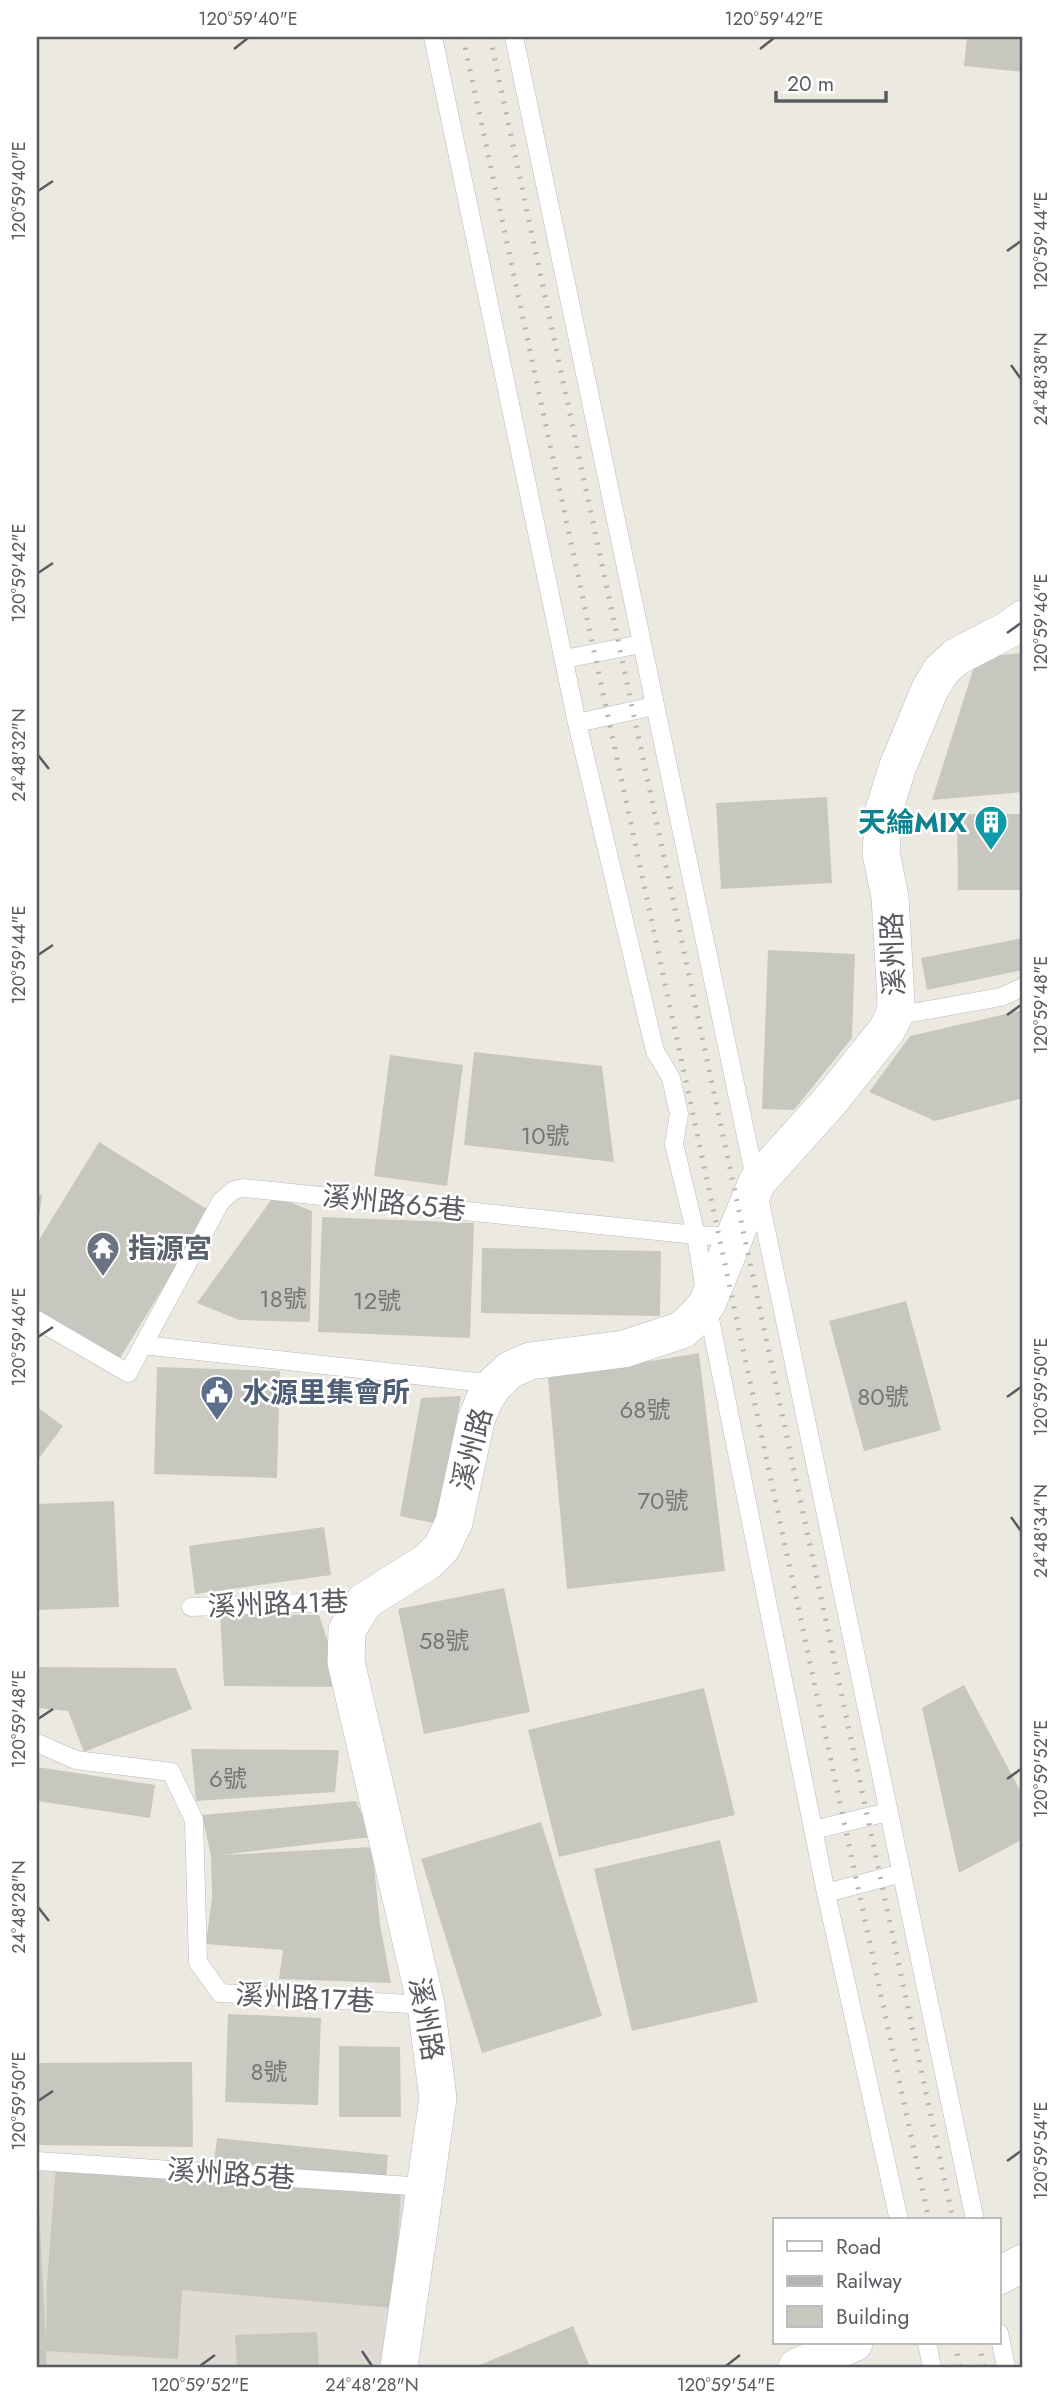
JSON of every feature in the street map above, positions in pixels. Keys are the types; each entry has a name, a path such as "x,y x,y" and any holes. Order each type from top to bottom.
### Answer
{"street":[{"name":"溪州路","path":"399,2367 438,2098 426,2005 346,1662 347,1630 365,1601 427,1562 442,1547 453,1522 476,1420 485,1398 510,1370 530,1361 624,1349 664,1338 682,1330 707,1304 757,1182 830,1101 886,1031 894,1016 897,1001 891,897 881,853 884,810 894,777 930,689 941,671 956,657 1008,630 1023,619"},
{"path":"1000,2275 1023,2263"},
{"path":"797,2367 851,2344"}],"lane":[{"path":"433,37 578,723 655,1051 671,1077 679,1114 674,1144 696,1235 707,1304 826,1893 899,2218"},
{"path":"513,37 975,2218"},
{"path":"564,659 641,644"},
{"path":"578,723 654,706"},
{"path":"894,1016 1001,998 1023,987"},
{"name":"溪州路65巷","path":"37,1320 128,1373 221,1201 234,1190 244,1188 734,1237"},
{"path":"143,1345 495,1384"},
{"name":"溪州路41巷","path":"191,1607 365,1601"},
{"name":"溪州路17巷","path":"37,1743 76,1760 171,1772 194,1820 198,1962 220,1993 426,2005"},
{"path":"813,1830 888,1812"},
{"path":"826,1893 902,1873"},
{"name":"溪州路5巷","path":"37,2161 425,2187"},
{"path":"1000,2338 1006,2367"},
{"path":"927,2344 932,2367"}],"shaded area":[{"path":"37,2171 407,2189 385,2367 37,2367"}],"building":[{"path":"967,37 1023,37 1023,72 964,66"},
{"path":"1023,653 1023,792 932,800 977,657"},
{"path":"827,797 832,883 721,889 716,803"},
{"name":"天綸MIX","path":"957,814 1023,814 1023,890 958,890"},
{"path":"1023,938 1023,970 927,990 921,958"},
{"path":"768,950 855,954 852,1038 794,1110 762,1109"},
{"path":"1023,1010 1023,1098 935,1121 869,1092 910,1036"},
{"path":"474,1052 602,1066 614,1162 464,1145"},
{"path":"390,1055 463,1065 447,1186 374,1176"},
{"name":"指源宮","path":"99,1142 210,1211 117,1363 37,1313 37,1243"},
{"path":"37,1195 42,1195 38,1225 37,1225"},
{"path":"274,1196 312,1211 310,1322 239,1320 197,1303"},
{"path":"322,1217 474,1223 470,1338 318,1332"},
{"path":"482,1248 661,1251 660,1316 481,1313"},
{"path":"906,1301 941,1430 864,1451 829,1321"},
{"path":"699,1353 725,1571 567,1589 548,1378"},
{"name":"水源里集會所","path":"157,1367 280,1371 277,1478 154,1474"},
{"path":"461,1396 438,1524 400,1516 421,1398"},
{"path":"37,1407 63,1426 37,1461"},
{"path":"114,1501 119,1607 37,1610 37,1504"},
{"path":"324,1527 331,1575 195,1594 189,1546"},
{"path":"504,1588 530,1712 424,1734 398,1609"},
{"path":"220,1613 319,1615 343,1687 224,1686"},
{"path":"37,1667 176,1668 192,1709 84,1752 68,1711 37,1708"},
{"path":"964,1685 1023,1796 1023,1839 959,1873 922,1708"},
{"path":"704,1688 735,1815 559,1857 528,1730"},
{"path":"191,1749 339,1750 335,1792 196,1801"},
{"path":"37,1767 155,1785 150,1818 37,1801"},
{"path":"356,1801 372,1837 221,1855 372,1847 380,1924 391,1983 279,1979 283,1950 206,1944 212,1897 211,1856 202,1815"},
{"path":"541,1822 602,2016 482,2053 421,1859"},
{"path":"720,1840 758,2002 632,2031 594,1869"},
{"path":"228,2014 321,2018 318,2105 225,2102"},
{"path":"339,2046 400,2047 401,2117 339,2117"},
{"path":"192,2062 193,2147 37,2145 37,2063"},
{"path":"217,2138 388,2155 386,2179 214,2161"},
{"path":"56,2165 401,2191 393,2308 182,2290 178,2359 46,2351 47,2367 37,2367 37,2210 46,2342 47,2282"},
{"path":"573,2326 590,2367 475,2367"},
{"path":"317,2332 319,2367 237,2367 235,2335"}],"railway":[{"path":"463,37 929,2218"},
{"path":"490,37 953,2218"},
{"path":"955,2344 960,2367"},
{"path":"979,2344 984,2367"}],"place":[{"name":"天綸MIX","path":"991,852"},
{"name":"指源宮","path":"103,1278"},
{"name":"水源里集會所","path":"217,1422"}]}
